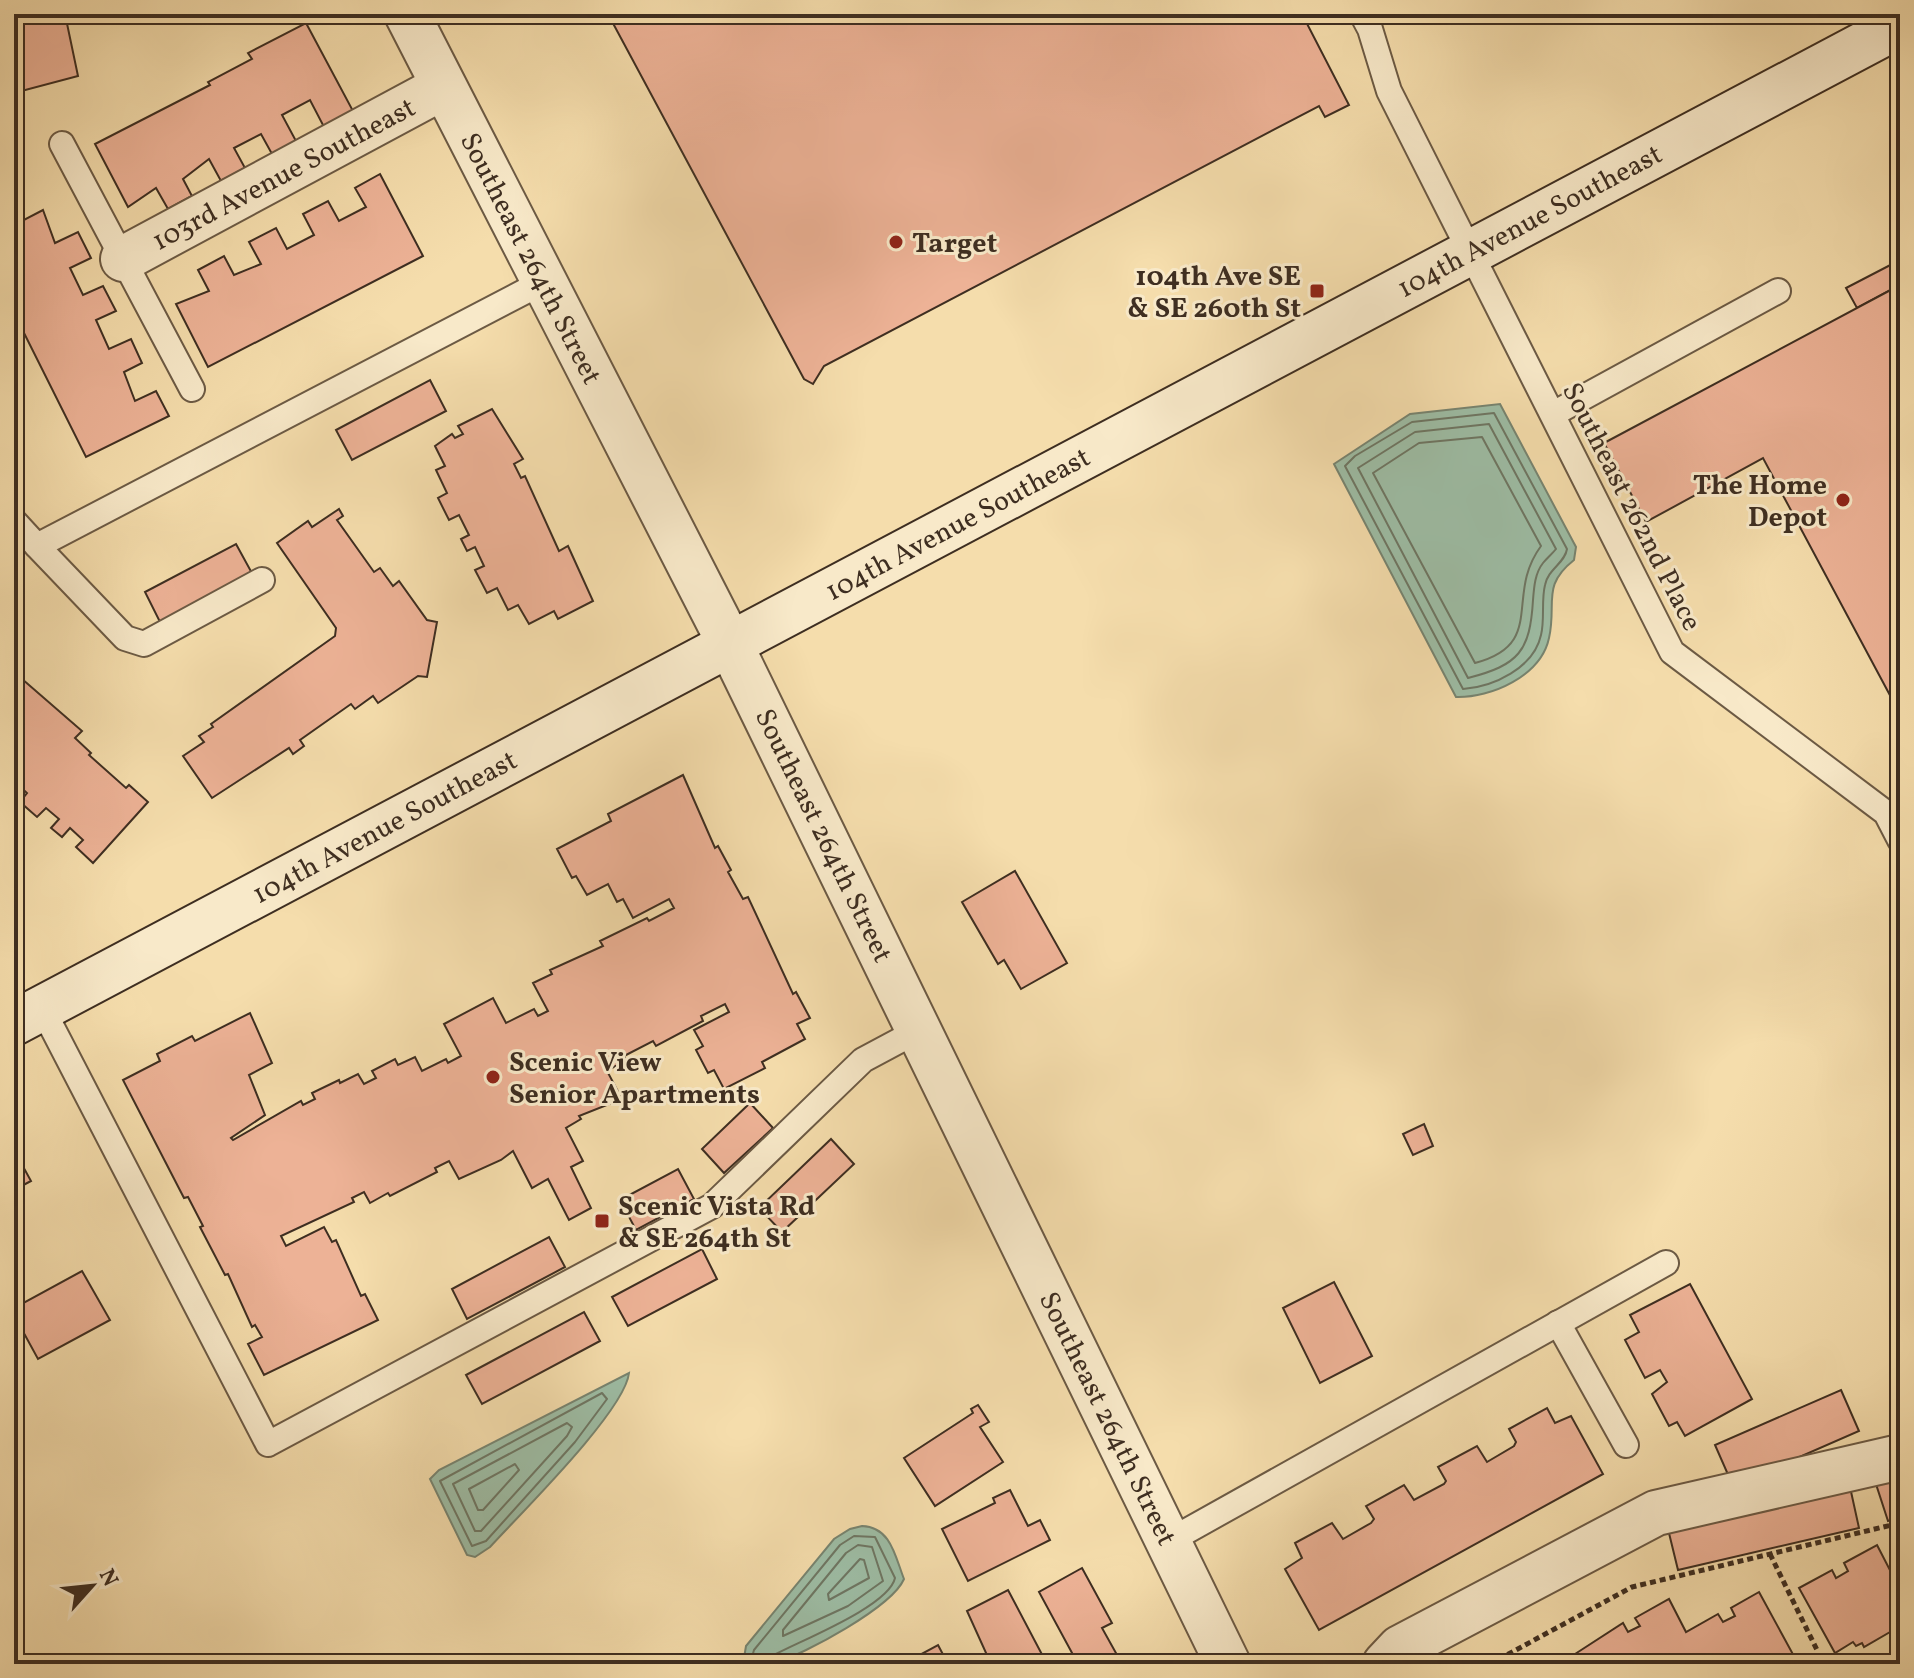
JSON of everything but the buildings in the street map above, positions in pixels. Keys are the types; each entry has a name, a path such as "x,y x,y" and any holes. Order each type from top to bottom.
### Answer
{"street":[{"name":"Southeast 264th Street","path":"407,14 729,642 921,1029 1228,1664"},
{"name":"104th Avenue Southeast","path":"22,1017 1900,25"},
{"name":"103rd Avenue Southeast","path":"123,259 443,87"},
{"path":"1385,1664 1400,1648 1656,1513 1900,1457"}],"lane":[{"name":"Southeast 262nd Place","path":"1362,14 1389,91 1672,652 1886,813 1900,840"},
{"path":"62,144 192,389"},
{"path":"37,546 545,281"},
{"path":"1553,414 1778,291"},
{"path":"14,521 125,638 144,644 262,580"},
{"path":"22,1017 268,1444 712,1206 863,1060 921,1029"},
{"path":"1169,1541 1666,1263"},
{"path":"1558,1323 1626,1445"}],"path":[{"path":"1490,1664 1632,1587 1900,1523"},
{"path":"1770,1554 1817,1650 1816,1664"}],"water":[{"path":"1500,404 1576,547 1574,560 1557,578 1552,596 1549,638 1536,663 1525,674 1499,689 1456,697 1334,464 1410,414"},
{"path":"629,1373 610,1412 569,1462 490,1547 475,1557 467,1555 430,1479 439,1470"},
{"path":"862,1526 880,1531 890,1544 904,1579 896,1590 866,1616 806,1650 771,1664 743,1664 746,1646 834,1539"}],"place":[{"name":"Target","path":"896,242"},
{"name":"104th Ave SE & SE 260th St","path":"1317,291"},
{"name":"The Home Depot","path":"1843,500"},
{"name":"Scenic View Senior Apartments","path":"493,1077"},
{"name":"Scenic Vista Rd & SE 264th St","path":"602,1221"}]}
